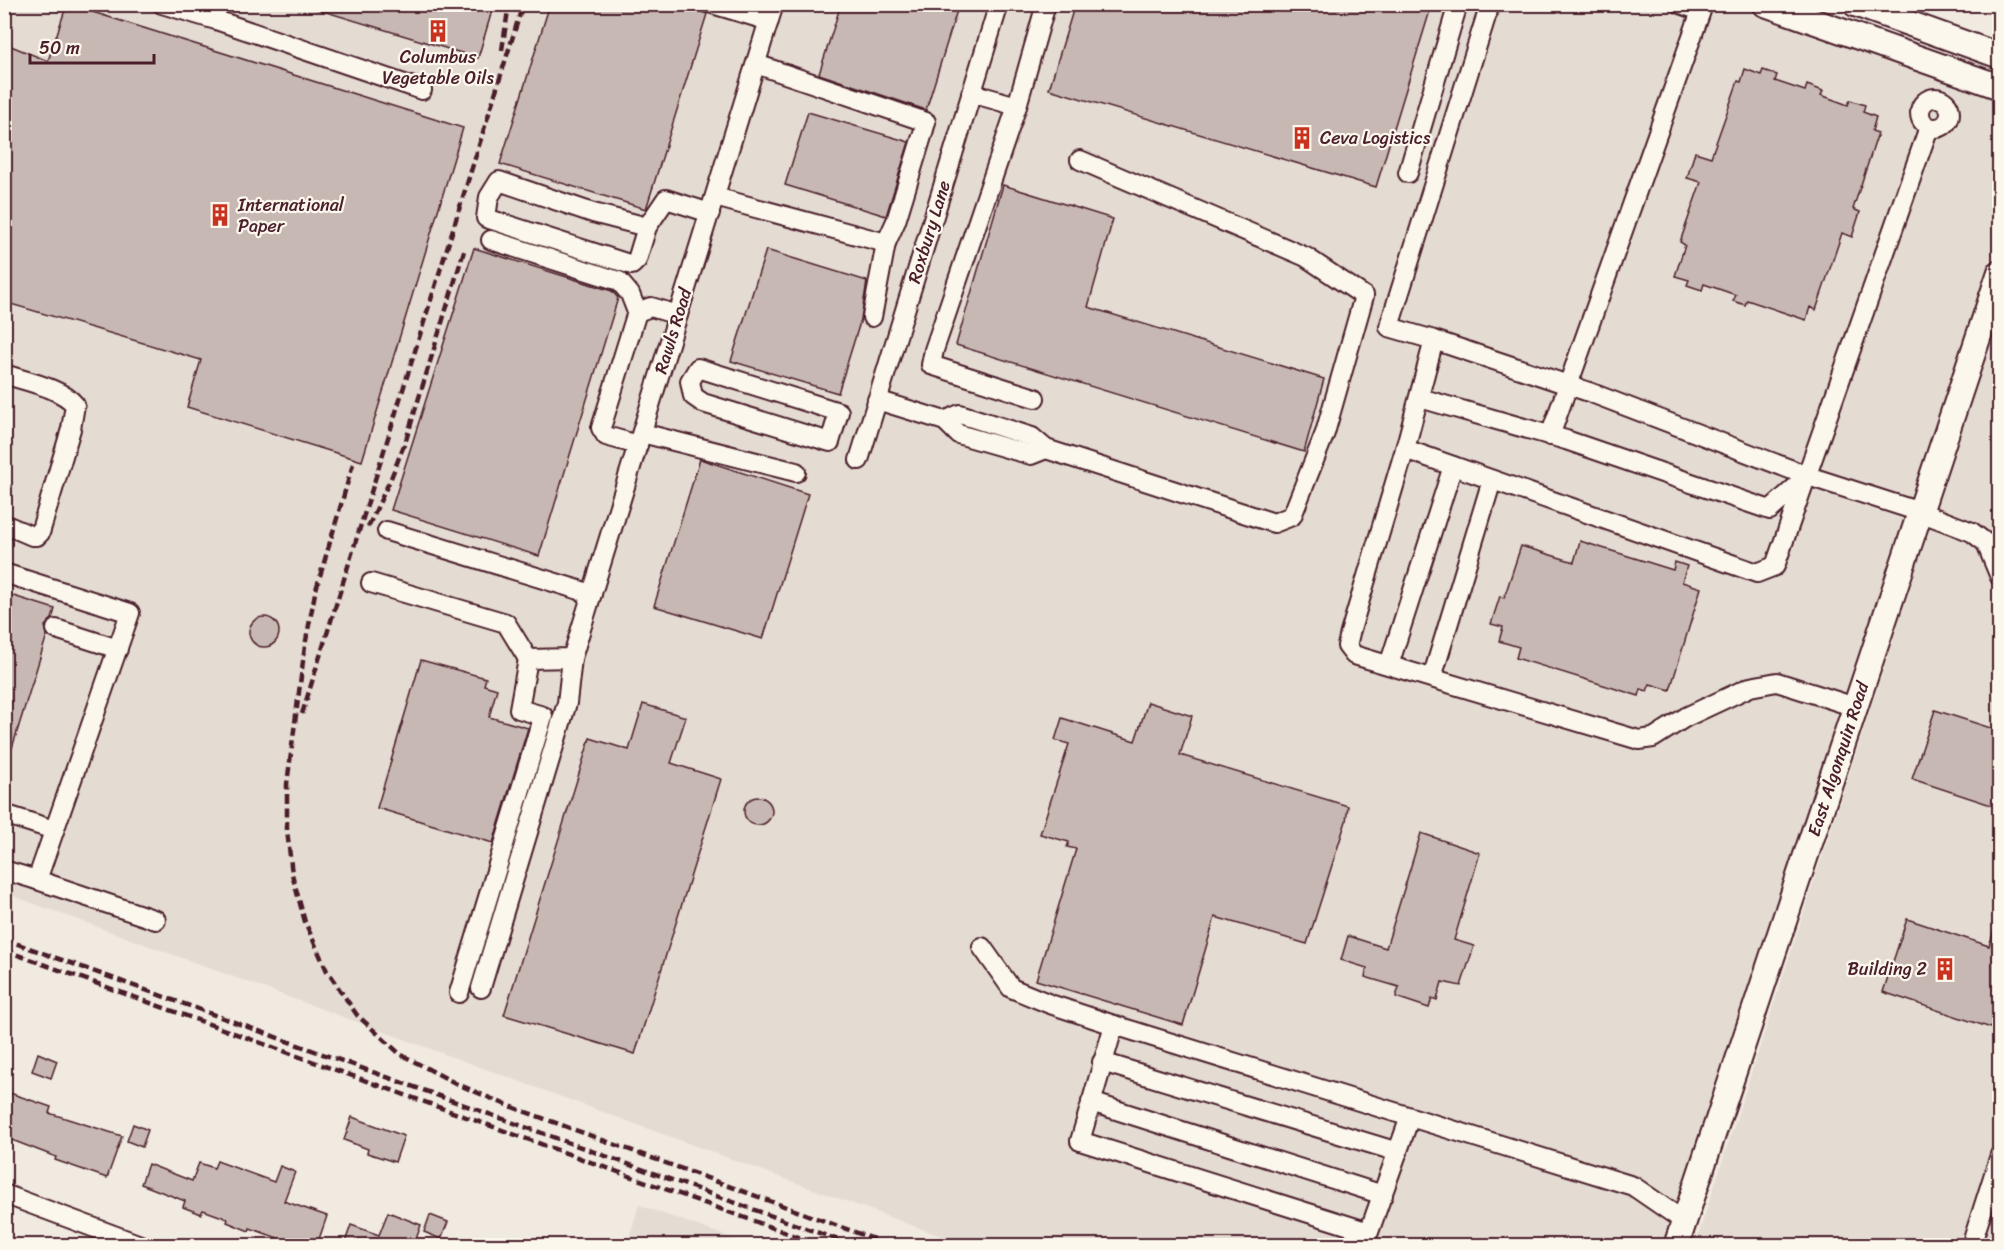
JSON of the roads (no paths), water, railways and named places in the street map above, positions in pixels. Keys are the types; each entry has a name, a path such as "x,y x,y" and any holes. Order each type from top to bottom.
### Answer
{"main road":[{"path":"1765,4 2000,87"},
{"path":"1855,4 2000,56"},
{"name":"East Algonquin Road","path":"1676,1245 2000,272"}],"street":[{"path":"162,4 422,90"},
{"path":"712,4 771,13"},
{"name":"Roxbury Lane","path":"859,460 999,4"},
{"path":"1035,398 931,365 934,350 1017,106 1046,4"},
{"path":"1408,173 1458,4"},
{"path":"1490,4 1389,327 1568,385 1808,476 1920,512 1972,532 1986,543 2000,577"},
{"path":"1550,436 1701,11 1681,4"},
{"name":"Rawls Road","path":"481,988 567,703 572,658 771,13"},
{"path":"756,63 926,122 896,222 886,243 872,316"},
{"path":"971,93 1017,106"},
{"path":"1405,450 1757,573 1775,566 1929,127"},
{"path":"877,400 945,421 957,434 1031,455 1046,449 1274,523 1292,516 1324,433 1364,296 1306,257 1080,160"},
{"path":"647,227 593,213 499,181 489,197 486,218 632,265 637,260 647,227 666,199 712,205 886,243"},
{"path":"491,240 619,281 630,294 637,312 601,428 606,436 640,439 796,472"},
{"path":"637,312 651,307 678,315"},
{"path":"1434,340 1420,398 1347,646 1354,655 1639,740 1653,738 1686,717 1750,687 1776,682 1855,707"},
{"path":"698,368 839,412 830,442 703,403 693,396 690,381 698,368"},
{"path":"660,373 690,381"},
{"path":"4,374 59,393 69,398 75,405 71,429 40,533 32,536 4,524"},
{"path":"1420,398 1550,436 1770,510 1808,476"},
{"path":"1389,665 1453,466"},
{"path":"1432,678 1492,480"},
{"path":"387,531 592,594"},
{"path":"4,573 130,613 37,880"},
{"path":"371,583 506,623 528,659 519,709 543,716 459,993"},
{"path":"57,629 118,649"},
{"path":"528,659 572,658"},
{"path":"4,814 54,830"},
{"path":"4,870 156,920"},
{"path":"982,947 1011,988 1050,1004 1633,1186 1684,1221"},
{"path":"1114,1025 1080,1141 1369,1233 1410,1117"},
{"path":"1102,1062 1398,1152"},
{"path":"1091,1102 1383,1195"},
{"path":"1971,1245 2000,1155"},
{"path":"4,1194 143,1245"}],"railway":[{"path":"502,50 509,4"},
{"path":"302,714 523,4"},
{"path":"368,527 406,440 464,251"},
{"path":"353,464 315,593 305,646 287,784 287,830 292,874 305,922 327,971 357,1015 400,1054 455,1083 504,1104 893,1246"},
{"path":"4,939 855,1246"},
{"path":"4,950 823,1246"}],"place":[{"name":"Columbus Vegetable Oils","path":"438,31"},
{"name":"Ceva Logistics","path":"1302,138"},
{"name":"International Paper","path":"220,215"},
{"name":"Building 2","path":"1945,969"}]}
